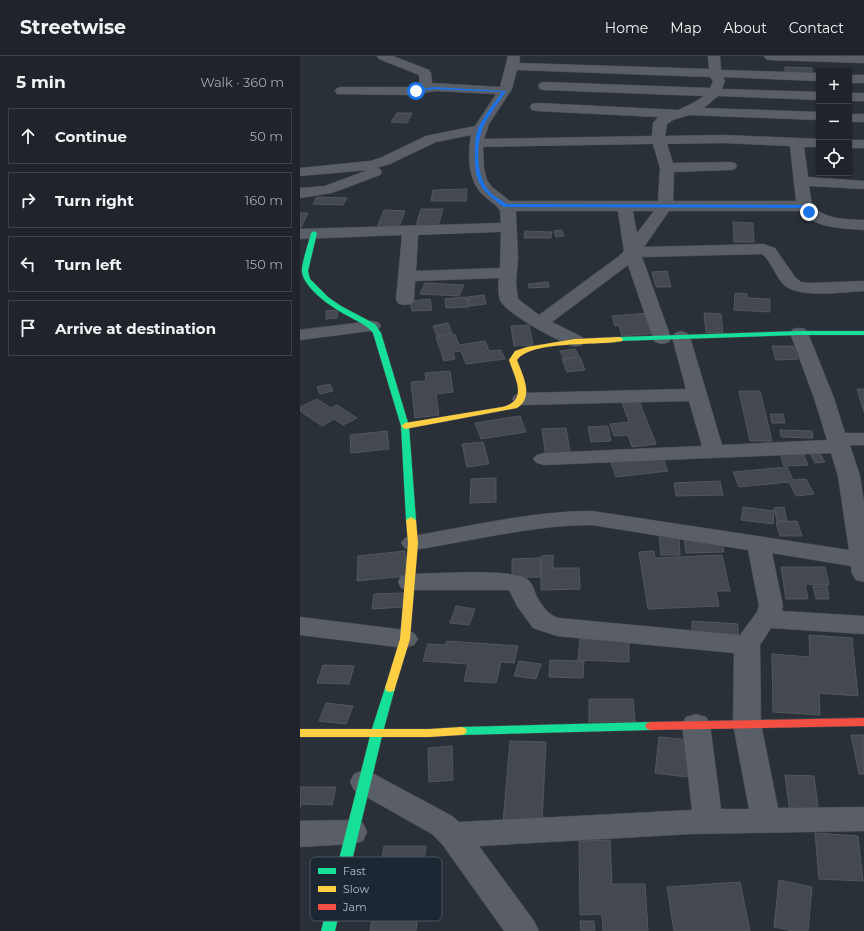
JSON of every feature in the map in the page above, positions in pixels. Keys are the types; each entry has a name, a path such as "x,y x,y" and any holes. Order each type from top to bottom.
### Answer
{"street":[{"path":"383,56 425,73 426,85 433,88"},
{"path":"540,323 616,268 632,252 665,206 667,168 658,139 660,123 698,106 716,92 719,81 715,74 714,56"},
{"path":"770,56 864,59"},
{"path":"575,341 540,323 509,300 507,283 510,258 509,211 506,206 488,192 480,181 477,169 478,136 504,91 513,61 715,74 816,77"},
{"path":"852,78 864,79"},
{"path":"544,86 816,96"},
{"path":"341,91 409,91 433,88 504,91"},
{"path":"852,97 864,98"},
{"path":"537,107 816,116"},
{"path":"852,118 864,118"},
{"path":"300,172 371,166 431,139 446,135 724,139 816,143"},
{"path":"796,142 804,206 816,218 864,224"},
{"path":"852,144 864,144"},
{"path":"300,193 327,190 365,177 378,170 385,161"},
{"path":"667,168 730,166"},
{"path":"801,181 864,185"},
{"path":"506,206 804,206"},
{"path":"625,206 632,252 697,394 714,452"},
{"path":"346,857 376,732 405,639 413,542 404,426 377,333 372,326 338,308 325,299 307,280 302,272 307,233 510,227"},
{"path":"405,300 410,230"},
{"path":"632,252 763,249 769,251 789,281 796,286 810,288 864,286"},
{"path":"406,276 509,272"},
{"path":"300,335 372,326"},
{"path":"413,542 578,518 631,523 758,544 863,559 849,476 824,398 799,333"},
{"path":"404,426 502,409 516,405 522,399 523,393 513,360 518,353 527,349 575,341 799,333 864,333"},
{"path":"522,399 697,394"},
{"path":"544,459 714,452 864,439"},
{"path":"758,544 771,606 769,614 747,644 747,724 766,821"},
{"path":"410,582 509,581 518,584 521,587 526,600 542,622 557,627 747,644"},
{"path":"764,619 864,625"},
{"path":"300,626 405,639"},
{"path":"300,733 429,733 488,729 864,722"},
{"path":"696,724 708,822"},
{"path":"364,782 442,825 453,835 523,931"},
{"path":"453,835 708,822 864,819"},
{"path":"300,834 352,832"},
{"path":"328,931 330,921"}],"building":[{"path":"785,67 812,68 812,74 785,75"},
{"path":"397,113 412,113 407,123 391,122"},
{"path":"467,189 466,201 431,201 433,190"},
{"path":"317,197 347,198 343,205 313,204"},
{"path":"421,209 443,209 438,226 416,226"},
{"path":"384,210 405,211 399,227 377,227"},
{"path":"300,213 308,213 300,230"},
{"path":"733,222 753,223 754,242 734,242"},
{"path":"562,230 564,236 556,237 554,231"},
{"path":"525,231 552,232 551,238 524,238"},
{"path":"667,271 671,287 656,287 652,272"},
{"path":"548,282 549,287 529,288 528,284"},
{"path":"425,283 464,285 459,296 420,294"},
{"path":"735,293 747,294 747,298 770,299 770,312 734,310"},
{"path":"484,295 486,304 470,306 468,297"},
{"path":"467,297 469,307 446,308 445,299"},
{"path":"430,299 432,310 412,311 410,301"},
{"path":"338,310 337,318 326,319 326,311"},
{"path":"648,313 656,333 622,336 619,325 615,326 612,316"},
{"path":"704,313 721,314 723,333 706,333"},
{"path":"448,323 452,333 437,336 433,326"},
{"path":"529,325 533,345 514,346 511,326"},
{"path":"455,334 459,345 485,341 489,351 501,350 505,359 466,364 461,351 453,352 455,359 444,361 436,337"},
{"path":"772,346 793,346 798,359 776,360"},
{"path":"575,349 579,356 564,359 560,351"},
{"path":"580,357 585,370 567,372 562,359"},
{"path":"450,371 453,392 436,394 439,415 415,418 411,382 426,381 425,373"},
{"path":"330,384 333,391 320,394 317,387"},
{"path":"857,389 864,389 864,412"},
{"path":"739,391 760,391 772,441 750,441"},
{"path":"638,398 656,444 632,447 628,435 614,436 610,424 629,422 621,400"},
{"path":"317,399 331,408 337,405 357,418 343,425 334,419 322,426 300,411 300,407"},
{"path":"770,414 783,414 785,423 772,423"},
{"path":"520,416 526,432 481,439 475,423"},
{"path":"608,426 611,441 591,442 588,427"},
{"path":"566,428 571,457 546,459 542,429"},
{"path":"780,430 812,431 813,438 781,437"},
{"path":"387,431 389,449 351,453 350,435"},
{"path":"483,442 489,464 467,467 462,444"},
{"path":"802,450 808,465 784,466 779,451"},
{"path":"818,450 825,462 815,463 809,451"},
{"path":"662,456 668,471 616,477 611,463"},
{"path":"787,467 793,480 806,479 814,494 796,496 789,482 739,487 733,472"},
{"path":"496,478 496,502 470,503 471,479"},
{"path":"720,481 723,495 676,496 674,483"},
{"path":"743,507 774,511 773,524 741,520"},
{"path":"784,507 787,521 777,521 774,508"},
{"path":"797,521 802,536 780,536 776,522"},
{"path":"659,536 679,536 680,555 661,555"},
{"path":"684,537 690,537 691,542 722,542 724,552 686,553"},
{"path":"405,551 406,576 357,581 358,556"},
{"path":"654,551 655,558 722,555 730,591 716,591 719,606 648,609 639,552"},
{"path":"553,555 553,568 579,568 580,589 541,590 541,556"},
{"path":"540,558 541,577 512,578 512,559"},
{"path":"781,567 825,567 829,585 805,584 808,599 786,599"},
{"path":"813,586 827,586 829,599 816,599"},
{"path":"404,593 403,607 372,609 374,594"},
{"path":"456,606 475,609 469,625 450,623"},
{"path":"692,621 738,624 738,640 692,637"},
{"path":"809,635 852,638 858,696 819,693 820,715 773,712 772,654 810,657"},
{"path":"580,639 629,641 629,662 578,660"},
{"path":"447,641 518,646 514,663 501,662 496,683 464,681 468,664 423,661 428,644 445,645"},
{"path":"550,660 584,661 583,678 549,677"},
{"path":"519,661 541,664 536,679 514,676"},
{"path":"323,665 354,666 349,684 317,683"},
{"path":"589,699 633,699 635,722 589,722"},
{"path":"326,703 353,706 346,724 319,721"},
{"path":"851,735 864,735 864,774 859,774"},
{"path":"659,737 691,740 687,777 655,773"},
{"path":"510,741 546,742 542,823 503,823"},
{"path":"452,746 453,780 429,782 428,748"},
{"path":"785,775 814,776 819,814 790,813"},
{"path":"300,787 336,787 332,805 301,804 300,808"},
{"path":"815,833 858,836 863,881 819,879"},
{"path":"610,840 612,884 645,884 648,931 603,931 602,914 580,915 579,841"},
{"path":"384,846 426,846 425,857 382,857"},
{"path":"779,880 812,887 808,931 793,931 774,927"},
{"path":"740,882 750,931 674,931 667,887"},
{"path":"372,921 417,921 416,931 370,931"},
{"path":"580,921 594,921 595,931 581,931"}],"traffic: fast":[{"path":"314,233 305,271 307,279 325,299 338,308 372,326 377,333 405,426 411,520"},
{"path":"619,339 799,333 864,333"},
{"path":"346,857 377,732 390,688"},
{"path":"461,731 651,726"},
{"path":"328,931 330,921"}],"traffic: slow":[{"path":"405,426 502,409 517,404 522,395 522,389 513,360 518,353 527,349 575,341 619,339"},
{"path":"390,688 405,639 413,543 411,520"},
{"path":"300,733 429,733 461,731"}],"traffic: jam":[{"path":"651,726 864,722"}],"route":[{"path":"416,91 433,88 504,91 480,129 477,142 477,169 480,181 488,192 506,206 804,206 809,212"}]}
